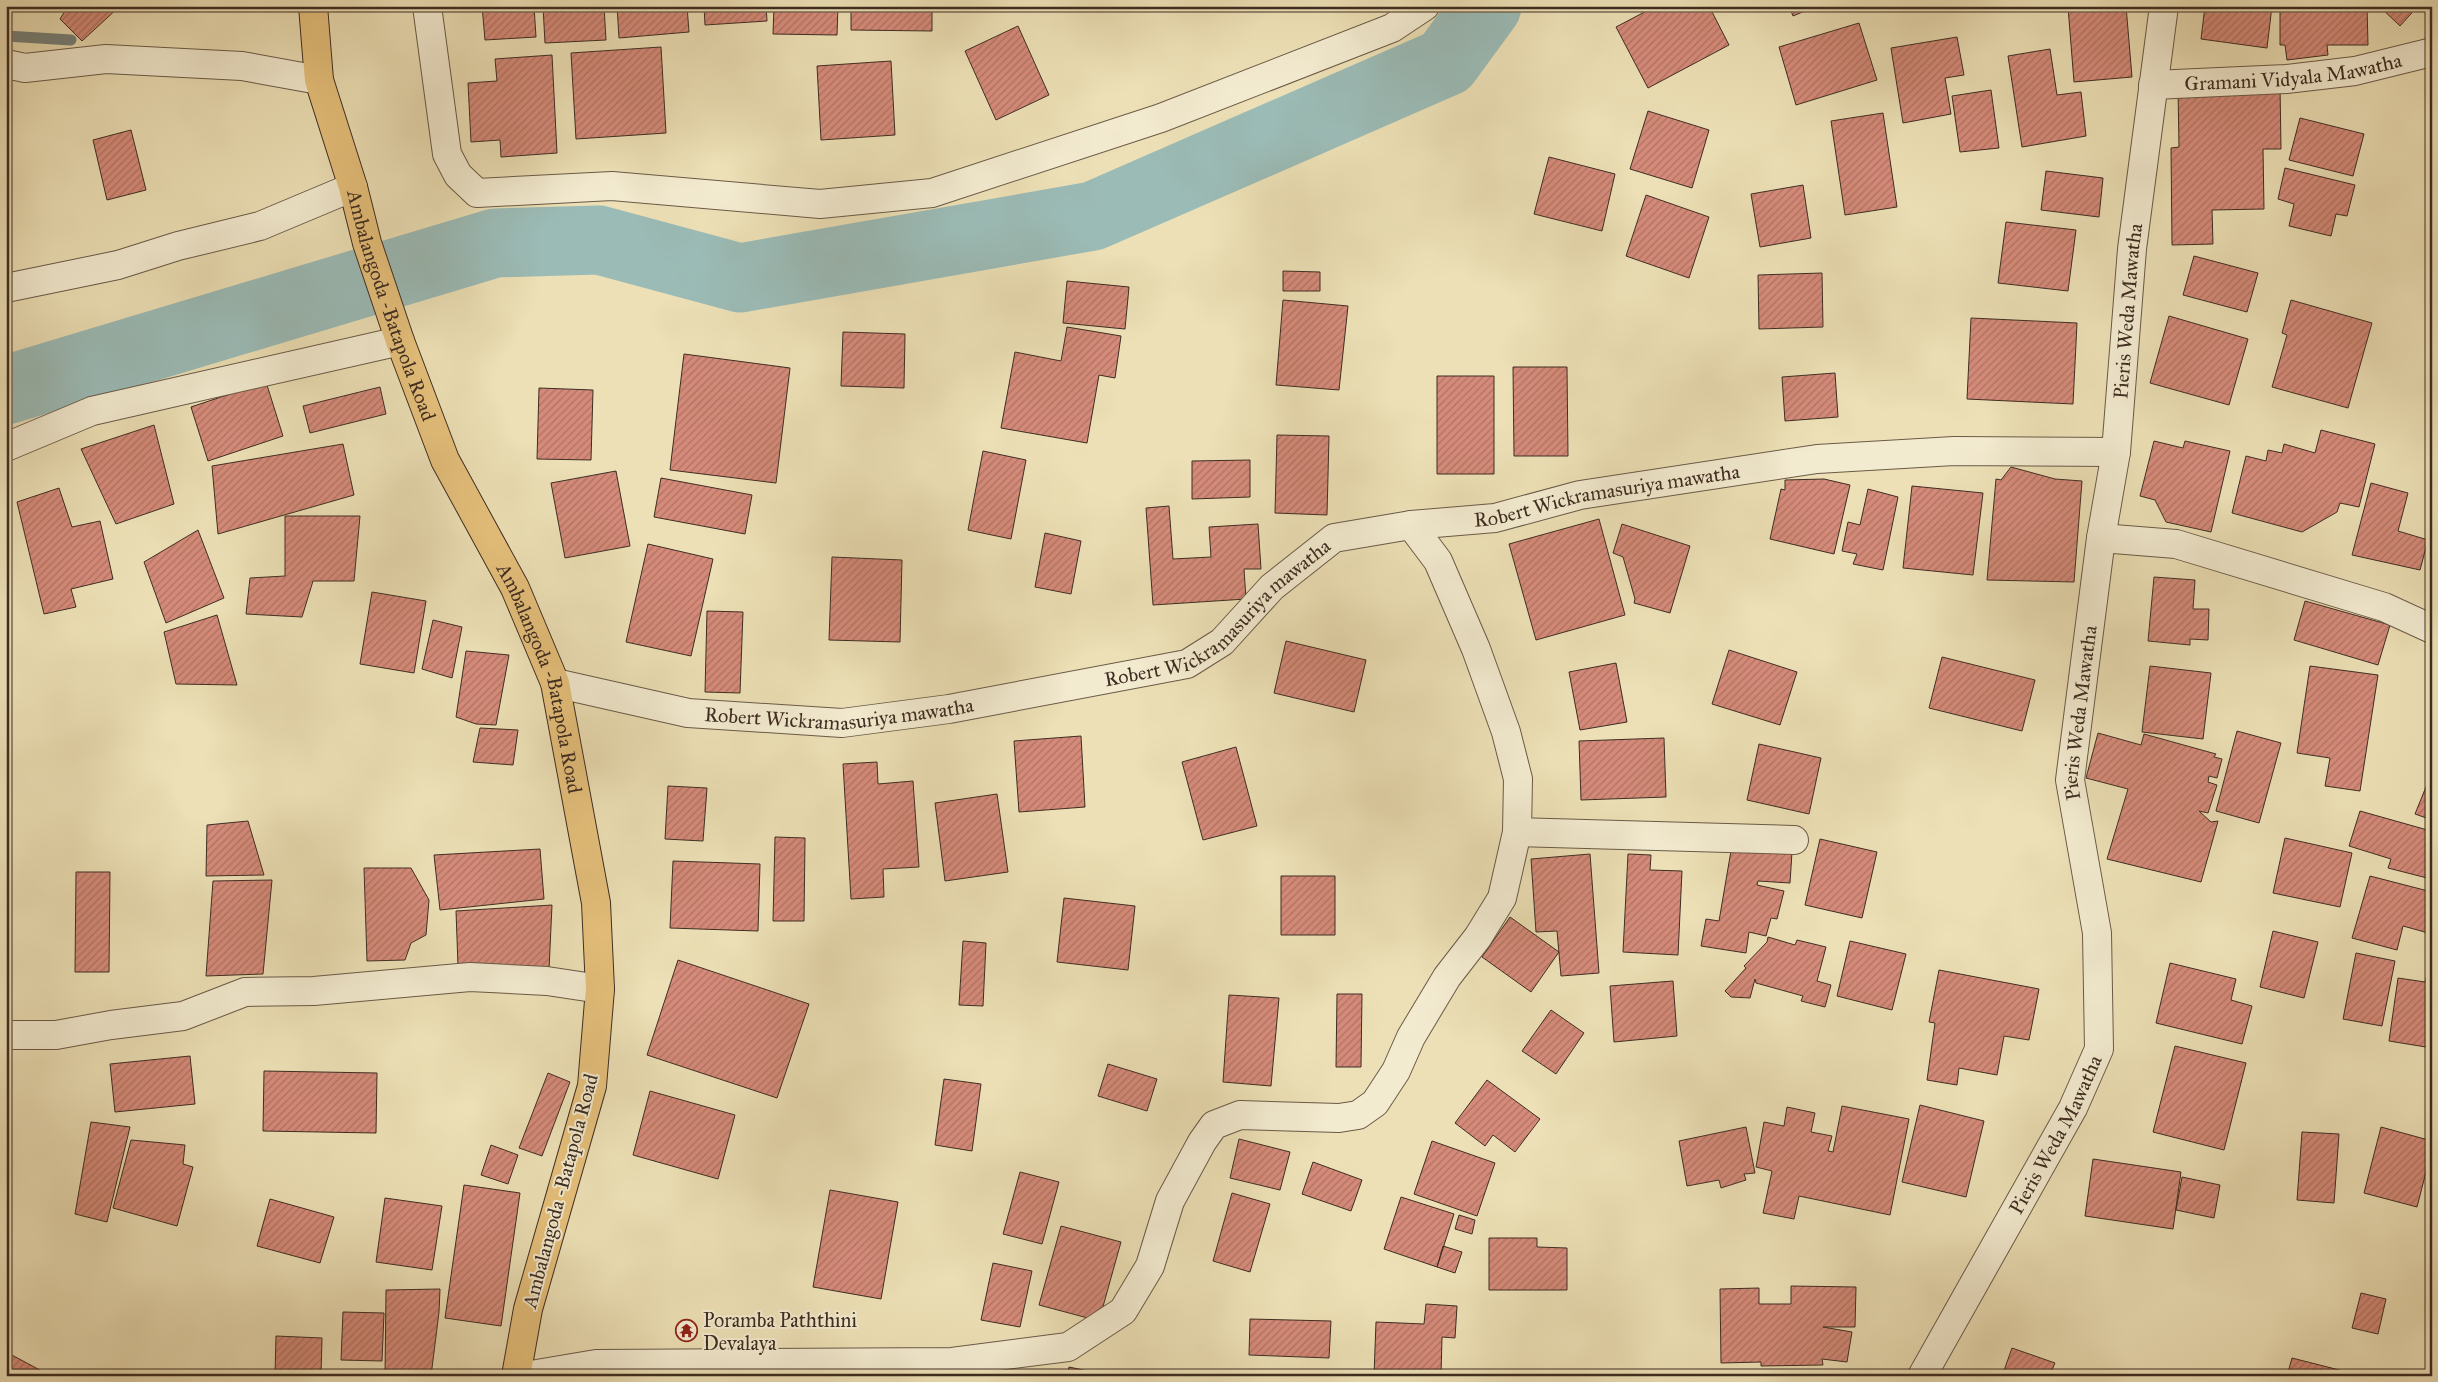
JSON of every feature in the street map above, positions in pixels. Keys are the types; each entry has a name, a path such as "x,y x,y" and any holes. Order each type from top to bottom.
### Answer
{"main road":[{"name":"Ambalangoda -Batapola Road","path":"312,6 319,80 353,187 367,243 397,333 445,460 515,588 555,682 596,903 600,989 592,1086 528,1309 516,1376"}],"street":[{"path":"427,6 447,154 458,175 477,193 612,186 820,204 932,193 1161,118 1392,28 1425,6"},
{"name":"Pieris Weda Mawatha","path":"1922,1376 2073,1108 2099,1049 2097,933 2070,780 2102,538 2116,452 2132,249 2164,6"},
{"name":"Gramani Vidyala Mawatha","path":"2153,85 2286,79 2355,71 2432,52"},
{"path":"6,64 25,68 106,59 242,66 319,80"},
{"path":"6,288 118,265 178,246 260,226 353,187"},
{"path":"6,447 92,411 397,333"},
{"name":"Robert Wickramasuriya mawatha","path":"555,682 688,713 842,723 949,709 1187,664 1222,642 1272,587 1334,538 1411,525 1495,518 1580,495 1817,459 1954,451 2116,452"},
{"path":"525,1376 596,1364 952,1362 1068,1346 1123,1311 1150,1266 1170,1201 1202,1142 1214,1125 1240,1115 1339,1118 1358,1115 1375,1103 1396,1071 1410,1037 1442,985 1478,936 1502,898 1517,832 1518,780 1506,732 1476,649 1438,561 1411,525"},
{"path":"2102,538 2176,544 2384,607 2432,629"},
{"path":"1517,832 1794,840"},
{"path":"6,1035 56,1035 111,1024 183,1016 245,992 314,991 470,977 547,981 600,989"}],"building":[{"path":"68,6 120,6 82,41 60,19"},
{"path":"482,6 534,6 536,37 485,40"},
{"path":"543,6 604,6 606,40 545,43"},
{"path":"617,6 687,6 689,32 619,38"},
{"path":"704,6 766,6 767,21 705,25"},
{"path":"774,6 838,6 837,35 773,34"},
{"path":"851,6 932,6 932,31 851,30"},
{"path":"1656,6 1709,6 1729,45 1648,88 1616,27"},
{"path":"1789,6 1817,6 1793,16"},
{"path":"2048,6 2126,6 2132,77 2074,82 2068,7 2048,9"},
{"path":"2205,6 2272,6 2267,48 2201,39"},
{"path":"2280,6 2367,6 2368,45 2327,45 2328,55 2287,60 2285,45 2280,45"},
{"path":"2379,6 2418,6 2400,26"},
{"path":"1859,23 1877,80 1796,105 1779,47"},
{"path":"1018,26 1049,95 996,120 965,51"},
{"path":"1957,37 1964,75 1945,78 1951,114 1903,123 1891,48"},
{"path":"661,47 666,133 576,139 571,53"},
{"path":"2050,49 2057,95 2081,92 2086,136 2022,147 2008,56"},
{"path":"552,55 557,153 501,157 500,140 471,142 468,83 497,81 495,59"},
{"path":"891,61 895,135 821,140 817,66"},
{"path":"2280,86 2281,149 2263,149 2264,209 2212,210 2213,244 2172,245 2171,148 2179,147 2178,88"},
{"path":"1991,90 1999,148 1960,152 1952,96"},
{"path":"1648,111 1709,130 1692,188 1630,169"},
{"path":"1883,113 1897,207 1845,215 1831,121"},
{"path":"2300,118 2364,134 2353,176 2289,160"},
{"path":"131,130 146,190 107,200 93,140"},
{"path":"1549,157 1615,174 1602,231 1534,214"},
{"path":"2285,168 2355,185 2347,216 2336,214 2331,236 2289,226 2294,204 2278,199"},
{"path":"2046,171 2103,178 2099,217 2041,210"},
{"path":"1803,185 1811,238 1760,247 1751,194"},
{"path":"1646,195 1709,217 1689,278 1626,256"},
{"path":"2006,222 2076,230 2068,291 1998,283"},
{"path":"2194,256 2258,273 2247,312 2183,295"},
{"path":"1283,271 1320,272 1320,291 1283,291"},
{"path":"1822,273 1823,327 1759,329 1758,275"},
{"path":"1067,281 1129,287 1125,329 1063,323"},
{"path":"1283,300 1348,306 1339,390 1276,385"},
{"path":"2291,300 2372,323 2348,408 2272,387 2287,335 2282,333"},
{"path":"2169,316 2248,339 2229,405 2150,383"},
{"path":"1971,318 2077,323 2073,404 1967,399"},
{"path":"1067,327 1121,336 1115,378 1099,375 1087,443 1001,428 1015,352 1061,361"},
{"path":"843,332 905,334 904,388 841,386"},
{"path":"684,354 790,368 776,483 670,470"},
{"path":"1513,367 1567,367 1568,456 1514,456"},
{"path":"1835,373 1838,417 1785,421 1782,377"},
{"path":"1437,376 1494,376 1494,474 1437,474"},
{"path":"266,382 283,436 208,461 191,407"},
{"path":"380,387 386,414 310,433 303,406"},
{"path":"539,388 593,390 591,460 537,459"},
{"path":"154,425 174,504 116,524 81,449"},
{"path":"2321,430 2375,444 2359,507 2340,503 2337,512 2302,532 2232,513 2246,456 2266,461 2268,450 2282,453 2284,444 2315,453"},
{"path":"1277,435 1329,436 1327,515 1275,513"},
{"path":"2154,441 2183,448 2185,441 2230,451 2211,532 2166,522 2155,500 2140,496"},
{"path":"343,444 354,495 218,534 212,466"},
{"path":"983,451 1026,460 1011,539 968,530"},
{"path":"1250,460 1250,497 1192,499 1192,461"},
{"path":"2011,467 2055,479 2082,481 2074,582 1987,580 1996,479 2001,480"},
{"path":"616,471 630,546 565,558 551,483"},
{"path":"661,478 752,495 745,534 654,517"},
{"path":"1824,479 1850,485 1834,554 1770,539 1781,489 1785,490 1785,480"},
{"path":"2371,483 2408,493 2398,531 2428,540 2420,570 2352,555"},
{"path":"1912,486 1983,493 1973,575 1903,568"},
{"path":"59,488 72,527 100,521 113,579 71,589 76,607 44,614 17,502"},
{"path":"1868,489 1898,497 1883,570 1853,564 1857,554 1842,551 1848,522 1860,525"},
{"path":"1169,506 1173,559 1211,557 1209,527 1258,524 1261,569 1244,569 1246,599 1153,605 1146,508"},
{"path":"285,516 360,516 354,581 313,581 302,617 246,614 250,578 285,576"},
{"path":"1599,519 1625,615 1536,640 1509,544"},
{"path":"1622,524 1690,546 1670,613 1634,603 1635,599 1623,557 1613,553"},
{"path":"198,530 224,598 166,623 144,562"},
{"path":"1045,533 1081,541 1071,594 1035,587"},
{"path":"648,544 713,559 691,656 626,642"},
{"path":"832,557 902,560 900,642 829,640"},
{"path":"2154,577 2195,580 2193,609 2209,609 2208,640 2190,639 2190,645 2148,641"},
{"path":"372,592 426,601 414,673 360,664"},
{"path":"2305,601 2390,625 2378,665 2294,640"},
{"path":"707,611 743,612 740,693 705,692"},
{"path":"217,615 237,685 176,684 164,632"},
{"path":"433,620 462,627 452,678 422,669"},
{"path":"1286,641 1366,660 1354,712 1274,693"},
{"path":"1729,650 1797,672 1780,725 1712,704"},
{"path":"466,651 509,655 496,725 476,724 456,717"},
{"path":"1942,657 2035,680 2022,731 1929,708"},
{"path":"1616,663 1627,722 1580,730 1569,672"},
{"path":"2150,666 2211,673 2203,739 2142,732"},
{"path":"2310,666 2378,675 2360,791 2325,786 2330,758 2297,753"},
{"path":"480,728 518,730 513,765 473,762"},
{"path":"2237,731 2281,743 2259,823 2216,811"},
{"path":"2098,733 2141,745 2144,734 2216,754 2214,757 2222,759 2217,778 2209,776 2208,782 2217,785 2208,813 2199,811 2211,822 2218,821 2201,882 2107,859 2128,789 2086,778"},
{"path":"1081,736 1085,807 1019,812 1014,741"},
{"path":"1664,738 1666,797 1581,800 1579,741"},
{"path":"1759,744 1821,758 1809,814 1747,800"},
{"path":"1236,747 1257,826 1203,840 1182,762"},
{"path":"877,762 878,784 913,781 919,867 883,869 884,897 851,899 843,764"},
{"path":"2432,772 2432,820 2415,814"},
{"path":"668,786 707,788 703,841 665,839"},
{"path":"997,794 1008,872 945,881 935,803"},
{"path":"2360,811 2431,831 2429,839 2432,840 2431,879 2388,868 2391,859 2349,846"},
{"path":"248,821 264,875 206,876 207,825"},
{"path":"775,837 805,838 804,921 773,921"},
{"path":"2285,838 2352,853 2340,907 2273,893"},
{"path":"1820,839 1877,852 1862,918 1805,905"},
{"path":"1732,845 1792,852 1790,883 1758,881 1757,885 1784,891 1777,919 1771,918 1766,936 1749,932 1746,953 1701,946 1706,919 1719,921"},
{"path":"540,849 544,899 440,910 434,855"},
{"path":"1590,854 1599,973 1561,976 1557,931 1536,932 1531,859"},
{"path":"1628,854 1651,855 1650,870 1682,871 1678,955 1623,952"},
{"path":"673,861 760,864 758,931 670,928"},
{"path":"364,868 411,868 429,900 426,935 411,943 405,960 367,961"},
{"path":"76,872 110,872 109,972 75,972"},
{"path":"1281,876 1335,876 1335,935 1281,935"},
{"path":"2370,876 2432,892 2432,934 2403,926 2397,950 2352,938"},
{"path":"272,880 263,974 206,976 213,881"},
{"path":"1064,898 1135,906 1128,970 1057,962"},
{"path":"552,905 549,970 458,966 456,911"},
{"path":"1510,917 1559,952 1531,992 1482,957"},
{"path":"2273,931 2318,942 2304,998 2260,987"},
{"path":"1768,937 1795,945 1797,940 1826,947 1817,981 1831,985 1825,1007 1801,1001 1803,996 1756,983 1755,979 1750,998 1731,997 1725,991 1746,968 1744,966 1767,942"},
{"path":"963,941 986,943 983,1006 959,1005"},
{"path":"1850,941 1906,954 1892,1010 1837,996"},
{"path":"2356,953 2395,961 2382,1026 2343,1019"},
{"path":"678,960 809,1004 777,1098 647,1055"},
{"path":"2170,963 2236,979 2231,1000 2252,1006 2242,1044 2156,1023"},
{"path":"1939,970 2039,989 2029,1040 2004,1036 1997,1075 1959,1068 1957,1085 1927,1080 1935,1023 1929,1022"},
{"path":"2428,971 2432,972 2432,1048 2389,1041 2398,978 2425,982"},
{"path":"1673,981 1677,1036 1614,1042 1610,986"},
{"path":"1337,994 1362,994 1361,1067 1336,1067"},
{"path":"1229,995 1279,998 1271,1086 1223,1082"},
{"path":"1551,1010 1584,1033 1556,1074 1522,1051"},
{"path":"2175,1046 2246,1063 2224,1150 2153,1132"},
{"path":"190,1056 195,1104 115,1112 110,1064"},
{"path":"1108,1064 1157,1079 1147,1111 1098,1096"},
{"path":"264,1071 377,1073 376,1133 263,1131"},
{"path":"548,1073 570,1082 542,1156 519,1148"},
{"path":"944,1079 981,1084 972,1151 935,1145"},
{"path":"1487,1080 1540,1119 1515,1152 1493,1135 1485,1146 1455,1123"},
{"path":"650,1091 735,1115 718,1179 633,1155"},
{"path":"1920,1105 1984,1121 1966,1197 1902,1182"},
{"path":"1842,1106 1909,1119 1890,1215 1799,1196 1794,1219 1763,1213 1772,1171 1756,1167 1764,1122 1784,1126 1787,1107 1815,1113 1811,1132 1832,1136 1828,1151 1833,1152"},
{"path":"91,1122 130,1127 107,1222 75,1214"},
{"path":"1746,1127 1755,1173 1744,1174 1746,1180 1721,1188 1719,1180 1687,1186 1679,1141"},
{"path":"2381,1127 2432,1141 2432,1165 2428,1164 2417,1207 2364,1193"},
{"path":"2302,1132 2339,1134 2334,1203 2297,1200"},
{"path":"1239,1139 1290,1152 1280,1190 1230,1178"},
{"path":"131,1140 185,1145 183,1164 193,1167 177,1226 113,1208"},
{"path":"1432,1141 1495,1163 1477,1216 1414,1194"},
{"path":"491,1145 518,1155 508,1184 481,1175"},
{"path":"2093,1159 2181,1172 2173,1229 2085,1216"},
{"path":"1313,1162 1362,1180 1351,1211 1302,1194"},
{"path":"1020,1172 1059,1182 1042,1244 1003,1234"},
{"path":"2182,1177 2220,1185 2214,1218 2176,1210"},
{"path":"464,1185 520,1193 501,1326 445,1318"},
{"path":"830,1190 898,1202 881,1299 813,1287"},
{"path":"1232,1193 1270,1204 1250,1272 1213,1261"},
{"path":"1401,1197 1454,1214 1437,1267 1384,1249"},
{"path":"385,1198 442,1206 432,1270 376,1262"},
{"path":"270,1199 334,1217 320,1263 257,1246"},
{"path":"1459,1215 1475,1220 1472,1234 1455,1229"},
{"path":"1061,1226 1121,1242 1099,1321 1039,1305"},
{"path":"1489,1238 1537,1238 1537,1247 1567,1248 1567,1290 1489,1290"},
{"path":"1443,1246 1462,1252 1455,1273 1437,1267"},
{"path":"993,1263 1032,1271 1020,1327 981,1320"},
{"path":"1791,1286 1856,1287 1855,1327 1823,1327 1852,1332 1847,1362 1822,1359 1823,1365 1761,1366 1761,1362 1721,1363 1720,1289 1759,1288 1759,1304 1791,1304"},
{"path":"440,1289 431,1376 385,1376 386,1290"},
{"path":"2361,1293 2386,1299 2378,1334 2352,1328"},
{"path":"1426,1304 1457,1306 1455,1338 1442,1337 1441,1376 1374,1376 1376,1322 1424,1324"},
{"path":"343,1312 384,1313 382,1361 341,1360"},
{"path":"1250,1319 1331,1321 1329,1358 1249,1355"},
{"path":"276,1336 322,1338 321,1376 275,1376"},
{"path":"2012,1348 2055,1363 2052,1370 2071,1376 2002,1376"},
{"path":"10,1354 51,1376 6,1376 6,1361"},
{"path":"2292,1358 2355,1374 2355,1376 2287,1376"},
{"path":"1069,1367 1112,1376 1067,1376"}],"waterway":[{"path":"6,390 495,243 599,240 740,278 1093,216 1446,62 1487,6"},
{"path":"6,36 71,40"}],"place":[{"name":"Poramba Paththini Devalaya","path":"687,1331"}]}
